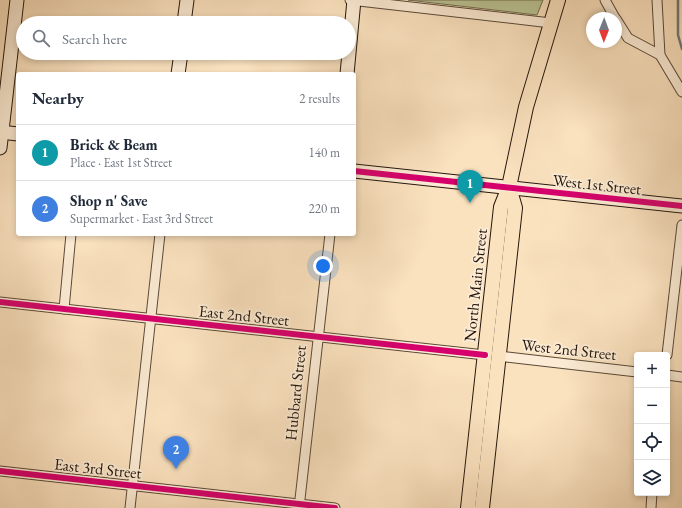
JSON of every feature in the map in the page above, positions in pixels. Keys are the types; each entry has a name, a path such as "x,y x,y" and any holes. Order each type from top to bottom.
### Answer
{"main road":[{"name":"North Main Street","path":"468,508 515,208 509,187 526,107 558,0"},
{"name":"North Main Street","path":"482,508 492,356"}],"street":[{"path":"0,148 17,0"},
{"path":"185,16 186,0"},
{"path":"350,0 551,23"},
{"path":"353,16 354,0"},
{"path":"605,0 612,12"},
{"path":"657,0 660,55 682,92"},
{"path":"622,28 628,38 660,55"},
{"path":"178,72 179,60"},
{"path":"347,72 349,60"},
{"path":"1,132 16,134"},
{"name":"West 1st Street","path":"356,170 682,206"},
{"path":"667,352 682,225"},
{"path":"64,309 71,236"},
{"path":"130,508 160,236"},
{"name":"Hubbard Street","path":"300,506 330,236"},
{"name":"East 2nd Street","path":"0,302 492,356"},
{"name":"West 2nd Street","path":"492,356 634,372"},
{"path":"670,375 682,377"},
{"name":"East 3rd Street","path":"0,471 133,485 300,506 335,508"},
{"path":"651,508 652,496"}],"green space":[{"path":"408,0 543,0 537,15"}],"waterway":[{"path":"678,0 678,35 682,49"}],"cycle path":[{"path":"356,171 682,206"},
{"path":"0,302 485,355"},
{"path":"0,471 335,508"}],"place":[{"name":"Brick & Beam","path":"470,203"},
{"name":"Shop n' Save","path":"176,469"}]}
